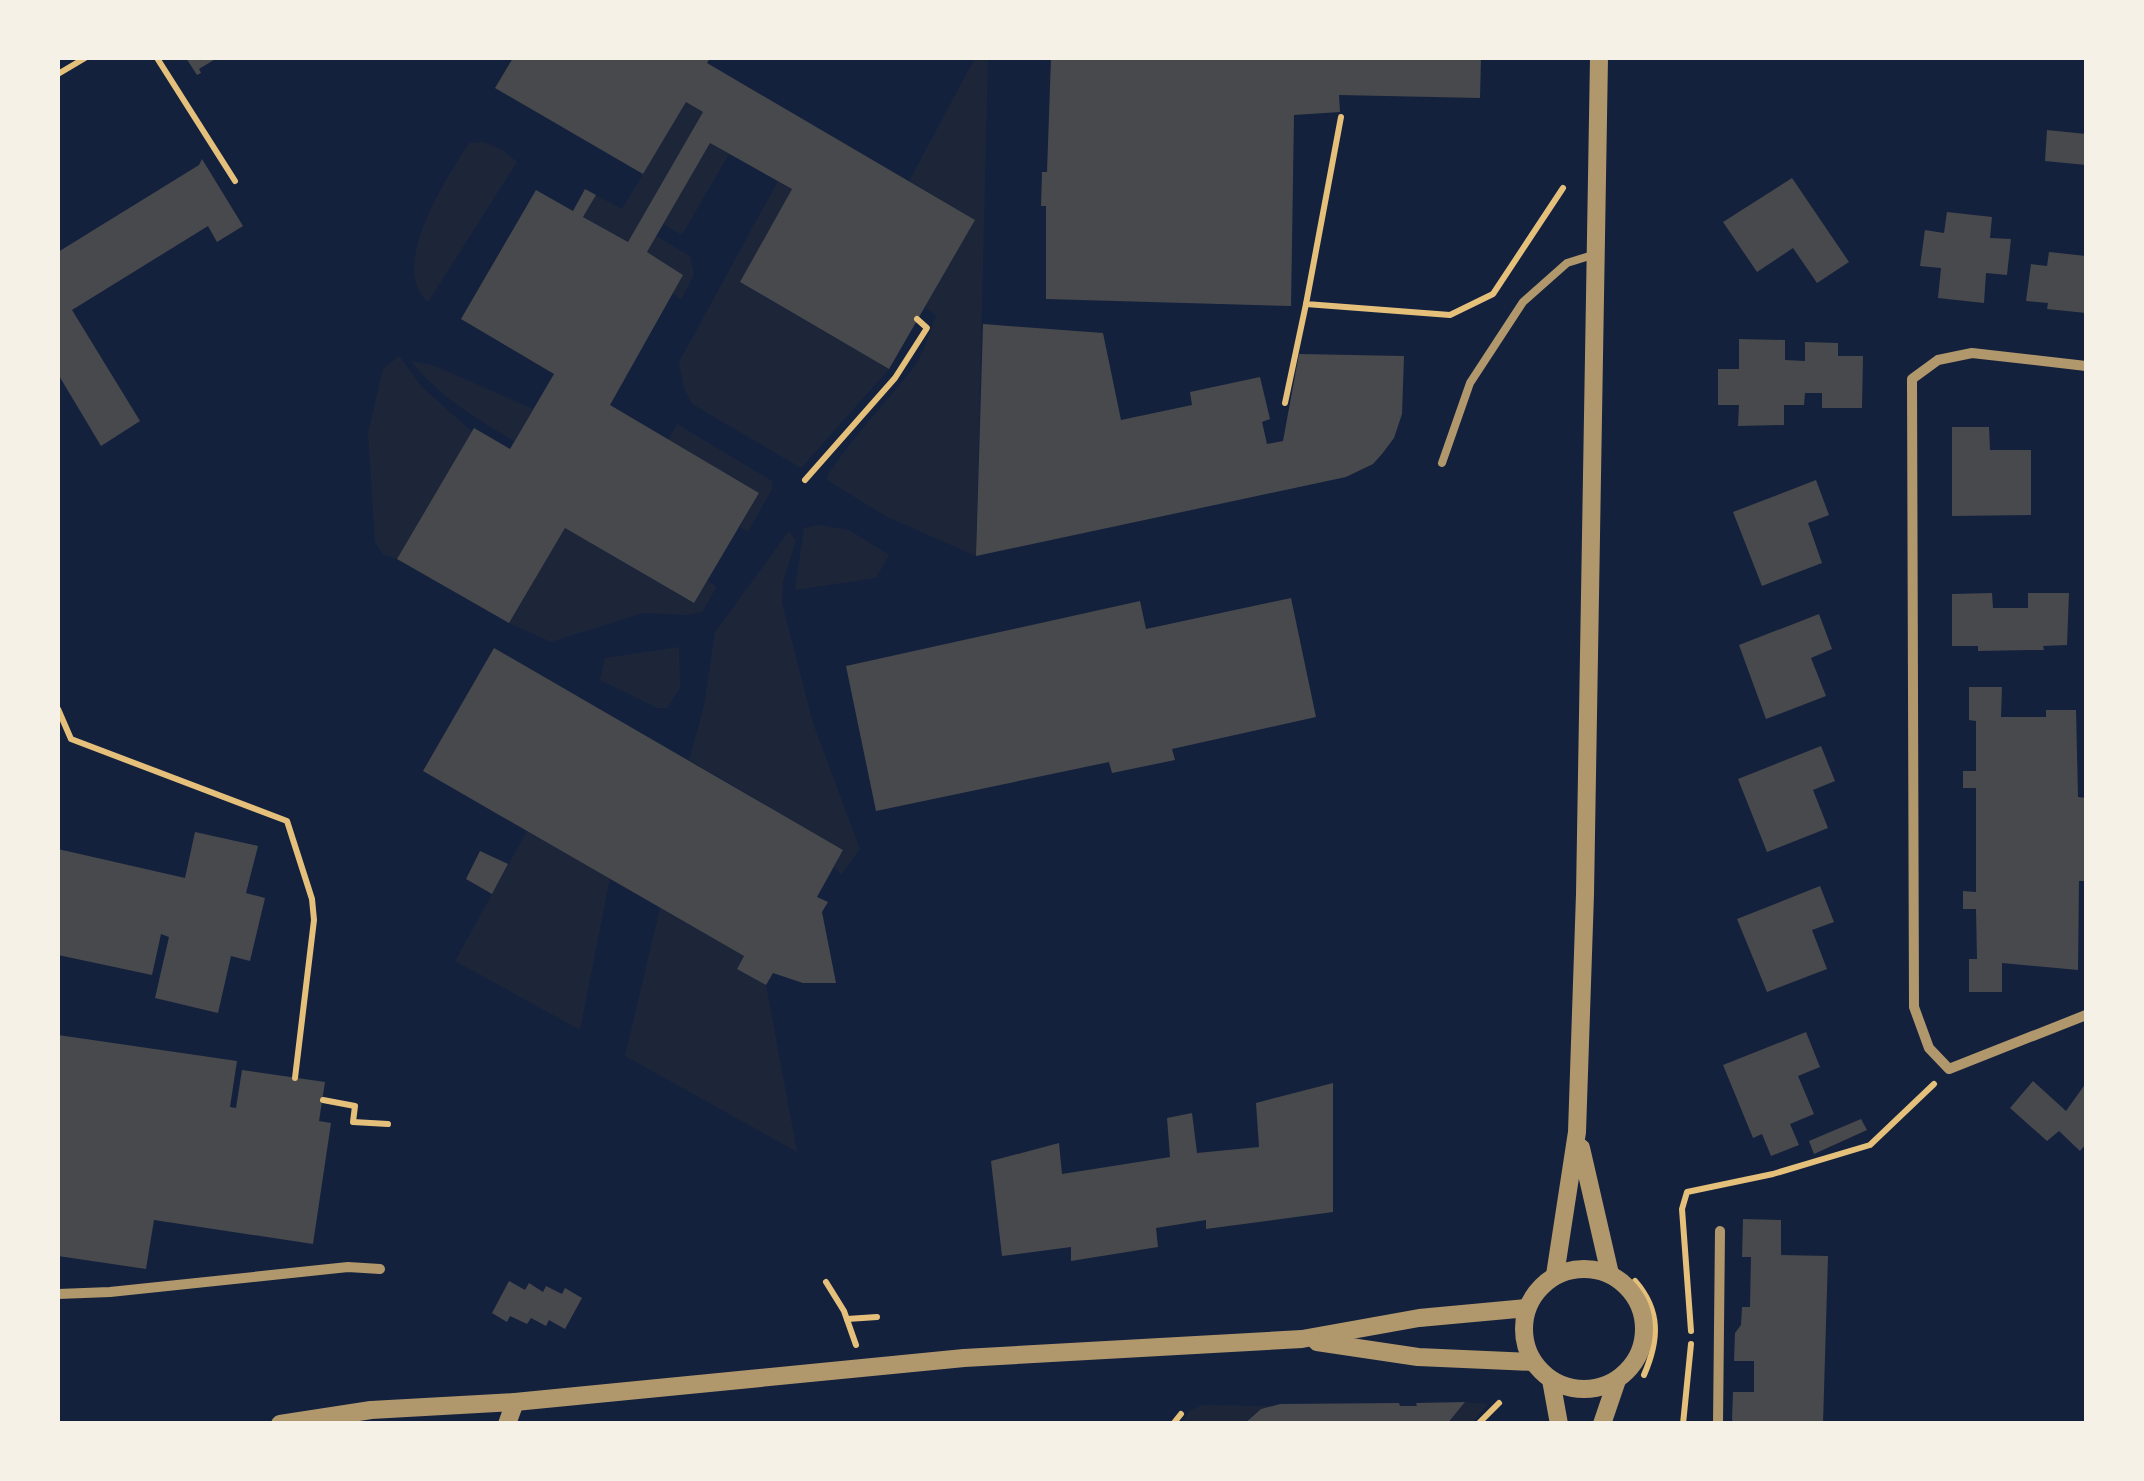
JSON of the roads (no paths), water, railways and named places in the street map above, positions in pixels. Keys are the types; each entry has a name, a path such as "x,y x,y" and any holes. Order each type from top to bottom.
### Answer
{"street":[{"path":"1555,1276 1577,1132 1585,894 1599,58"},
{"path":"2086,366 1972,353 1938,360 1912,379 1914,1006 1929,1048 1949,1069 2086,1015"},
{"path":"1577,1132 1619,1274 1636,1299 1643,1316 1644,1334 1631,1368 1601,1388 1584,1390 1551,1380 1533,1362 1525,1345 1527,1308 1543,1284 1555,1276 1582,1268 1619,1274"},
{"path":"1718,1424 1720,1231"},
{"path":"58,1294 348,1267 380,1269"},
{"path":"280,1424 372,1410 515,1402 964,1358 1302,1339 1419,1318 1527,1308"},
{"path":"1302,1339 1418,1358 1533,1362"},
{"path":"1551,1380 1559,1424"},
{"path":"1602,1424 1617,1380"},
{"path":"506,1424 515,1402"}],"lane":[{"path":"1442,463 1470,384 1523,302 1567,262 1596,254"}]}
